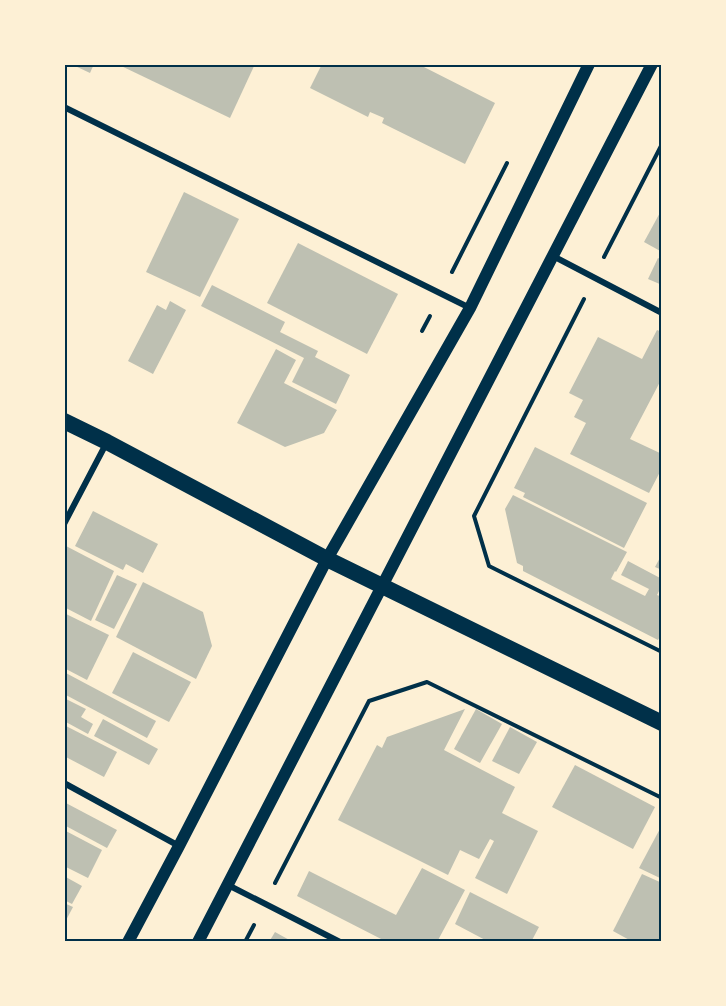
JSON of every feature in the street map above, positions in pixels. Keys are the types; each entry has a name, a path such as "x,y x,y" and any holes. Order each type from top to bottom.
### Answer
{"highway":[{"path":"64,421 327,559 662,723"}],"main road":[{"path":"128,942 327,559 470,308 589,64"},
{"path":"198,942 652,64"}],"street":[{"path":"64,107 470,308"},
{"path":"553,256 662,313"},
{"path":"64,524 107,442"},
{"path":"64,783 179,846"},
{"path":"228,885 340,942"}],"path":[{"path":"603,261 662,144"},
{"path":"586,293 474,516 489,566 662,652"},
{"path":"272,889 369,701 427,682 662,798"},
{"path":"245,942 256,921"}],"building":[{"path":"71,64 94,64 90,73"},
{"path":"117,64 255,64 230,118"},
{"path":"322,64 418,64 495,103 465,164 382,123 384,118 370,112 368,117 310,88"},
{"path":"184,192 239,219 200,297 146,272"},
{"path":"662,209 662,252 644,242"},
{"path":"298,243 398,294 367,354 267,303"},
{"path":"658,258 662,260 662,285 648,279"},
{"path":"212,285 285,322 280,332 318,351 315,357 350,375 336,404 292,382 304,358 201,306"},
{"path":"170,301 186,310 153,374 128,361 157,305 166,310"},
{"path":"657,330 662,332 662,378 630,439 662,454 662,468 649,493 570,454 586,423 574,417 583,400 569,393 598,337 642,359"},
{"path":"276,349 296,360 284,383 337,410 324,433 285,447 237,423"},
{"path":"535,447 647,503 624,548 523,497 525,493 514,488"},
{"path":"513,495 627,552 611,579 645,596 649,589 621,575 628,561 662,579 657,595 662,597 662,633 658,640 523,571 523,566 517,563 505,509"},
{"path":"93,511 158,544 143,573 126,564 123,570 75,546"},
{"path":"66,546 114,571 91,621 64,607 64,550"},
{"path":"662,554 662,570 655,567"},
{"path":"117,575 137,584 114,629 95,620"},
{"path":"143,582 203,612 212,646 196,679 116,637"},
{"path":"64,613 109,635 87,680 64,668"},
{"path":"133,652 191,682 169,722 112,693"},
{"path":"64,672 156,721 147,738 64,694"},
{"path":"64,698 86,709 81,717 93,724 88,734 64,721"},
{"path":"465,709 444,750 515,787 502,813 538,831 507,894 475,878 494,841 490,839 479,859 460,850 448,875 338,820 377,745 382,748 387,737"},
{"path":"476,709 502,724 480,763 454,749"},
{"path":"103,719 158,749 149,765 94,736"},
{"path":"64,725 117,752 104,777 64,756"},
{"path":"510,727 537,742 519,774 492,761"},
{"path":"575,765 655,807 633,849 552,807"},
{"path":"64,802 117,830 107,848 64,825"},
{"path":"662,825 662,879 639,868"},
{"path":"64,830 102,850 88,878 64,866"},
{"path":"422,868 465,890 437,942 387,942 297,896 309,871 396,915"},
{"path":"642,874 662,883 662,942 633,942 613,931"},
{"path":"64,876 82,886 72,904 64,900"},
{"path":"470,892 539,927 531,942 489,942 455,924"},
{"path":"64,903 73,907 64,924"},
{"path":"275,932 293,942 269,942"}]}
